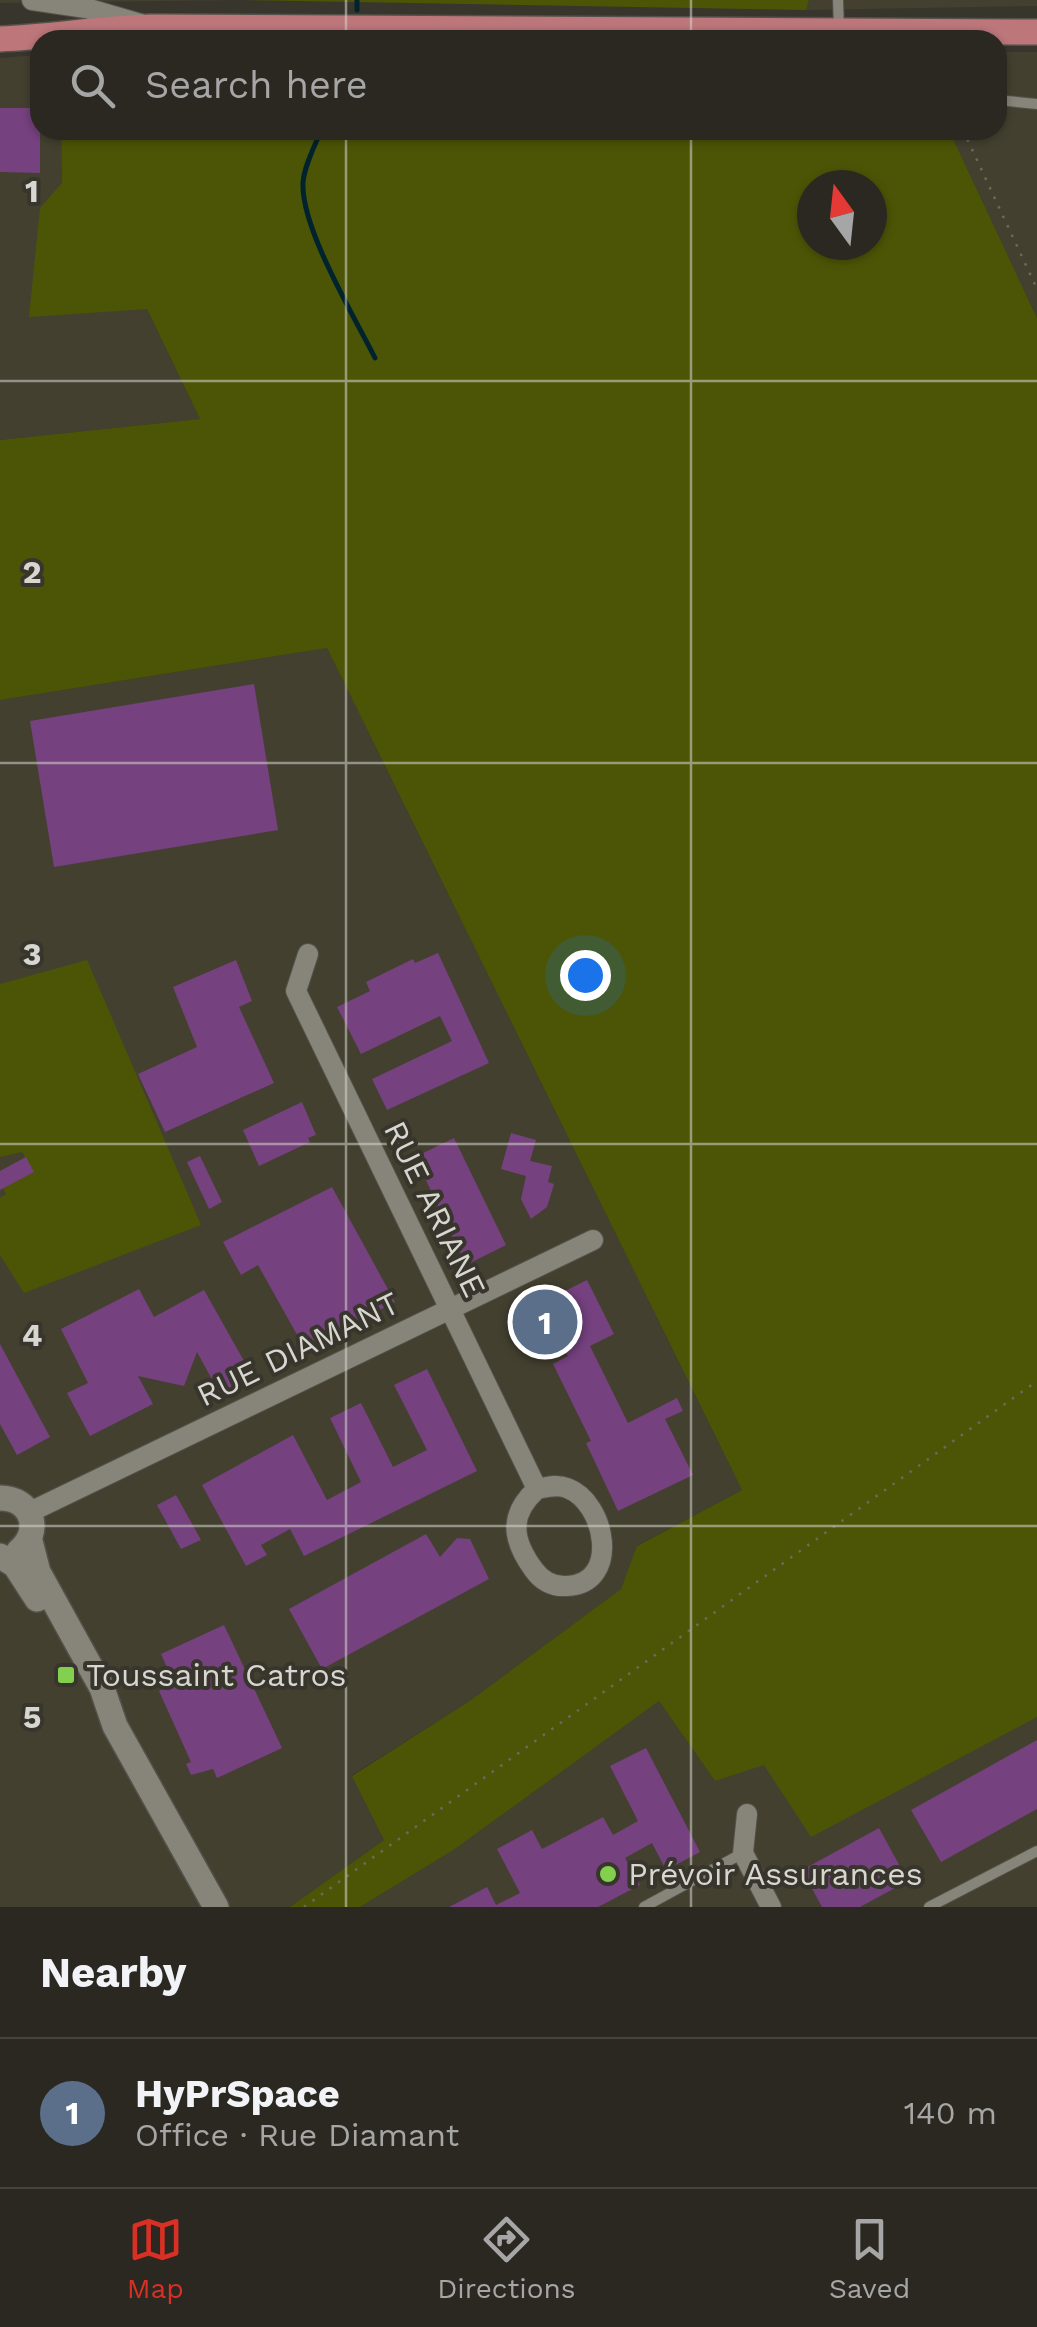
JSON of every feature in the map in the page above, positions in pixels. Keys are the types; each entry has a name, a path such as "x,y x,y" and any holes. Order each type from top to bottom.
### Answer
{"main road":[{"path":"0,22 60,22 92,28 667,30"},
{"path":"84,30 92,28"},
{"path":"1007,33 1037,32"},
{"path":"0,39 30,38"}],"street":[{"path":"32,0 86,8 152,27"},
{"name":"RUE ARIANE","path":"308,954 296,990 537,1489"},
{"name":"RUE DIAMANT","path":"30,1512 593,1240"},
{"path":"554,1486 577,1494 600,1530 604,1548 601,1563 585,1581 574,1586 550,1584 530,1565 516,1534 515,1520 522,1503 537,1489 554,1486"},
{"path":"0,1556 17,1553 33,1531 30,1512 20,1502 2,1496"},
{"path":"30,1540 38,1572 102,1688 116,1726 216,1907"},
{"path":"0,1556 15,1565 26,1579 87,1691 116,1726"},
{"path":"747,1814 742,1854 771,1907"}],"lane":[{"path":"838,0 839,30"},
{"path":"1007,101 1037,104"},
{"path":"929,1907 1037,1851"},
{"path":"644,1907 742,1854"}],"path":[{"path":"968,140 1037,289"},
{"path":"304,1907 1037,1381"}],"shaded area":[{"path":"0,0 242,0 0,3"},
{"path":"809,0 1037,0 1037,6 806,10"},
{"path":"1007,52 1037,52 1037,318 954,140 1007,140"},
{"path":"30,56 30,140 61,140 62,183 147,309 200,419 0,440 0,58"},
{"path":"327,648 742,1490 638,1545 621,1589 471,1700 352,1775 384,1840 290,1907 0,1907 0,700"},
{"path":"659,1701 715,1781 763,1764 1022,1723 1037,1717 1037,1907 360,1907 455,1849"}],"green space":[{"path":"242,0 809,0 806,10"},
{"path":"61,140 954,140 1037,318 1037,1717 811,1837 764,1765 715,1781 659,1701 455,1849 360,1907 290,1907 384,1840 352,1776 471,1700 621,1589 637,1546 742,1490 327,648 0,700 0,440 200,419 147,309 29,317 40,208 62,183"},
{"path":"87,960 201,1225 24,1293 0,1255 0,1198 6,1194 0,1182 33,1171 22,1152 0,1157 0,984"}],"building":[{"path":"0,108 30,108 30,140 40,140 40,173 0,172"},
{"path":"254,684 278,830 54,867 30,721"},
{"path":"438,953 489,1063 387,1110 372,1079 452,1041 440,1016 361,1054 337,1007 370,991 366,982 413,959 415,963"},
{"path":"236,960 252,1001 239,1007 274,1083 165,1132 138,1074 197,1047 173,987"},
{"path":"302,1102 316,1135 308,1138 310,1142 259,1166 243,1130"},
{"path":"511,1133 536,1140 530,1161 552,1166 548,1182 554,1184 547,1207 531,1219 521,1199 526,1176 501,1169"},
{"path":"454,1138 506,1245 466,1265 415,1157"},
{"path":"200,1156 222,1202 209,1209 187,1162"},
{"path":"26,1157 34,1172 0,1190 0,1171"},
{"path":"332,1187 395,1302 305,1349 258,1265 241,1275 223,1242"},
{"path":"587,1280 614,1334 590,1346 628,1423 677,1398 683,1411 665,1419 693,1475 618,1511 586,1443 591,1441 553,1364 568,1356 541,1303"},
{"path":"139,1289 154,1317 204,1290 248,1368 228,1378 232,1387 220,1394 197,1352 184,1386 138,1376 153,1404 90,1436 67,1393 88,1383 61,1329"},
{"path":"0,1344 50,1437 17,1455 0,1424"},
{"path":"427,1369 477,1471 304,1556 290,1529 261,1545 267,1555 246,1566 202,1485 293,1435 327,1500 361,1482 330,1418 361,1403 393,1467 427,1450 394,1385"},
{"path":"176,1495 201,1540 181,1549 157,1505"},
{"path":"426,1534 440,1557 457,1538 470,1539 489,1579 322,1669 289,1609"},
{"path":"224,1625 282,1748 217,1778 213,1769 191,1775 186,1764 191,1762 159,1691 174,1683 161,1654"},
{"path":"1037,1740 1037,1809 941,1862 911,1810"},
{"path":"646,1748 700,1852 666,1870 652,1843 625,1858 640,1885 598,1907 449,1907 487,1887 496,1905 520,1893 497,1849 532,1830 542,1849 603,1817 613,1835 638,1821 610,1766"},
{"path":"879,1828 908,1881 860,1907 822,1907 802,1870"}],"waterway":[{"path":"357,0 357,10"},
{"path":"317,140 303,183 310,223 330,272 375,358"}],"place":[{"name":"HyPrSpace","path":"545,1322"},
{"name":"Toussaint Catros","path":"66,1675"},
{"name":"Prévoir Assurances","path":"608,1874"}]}
